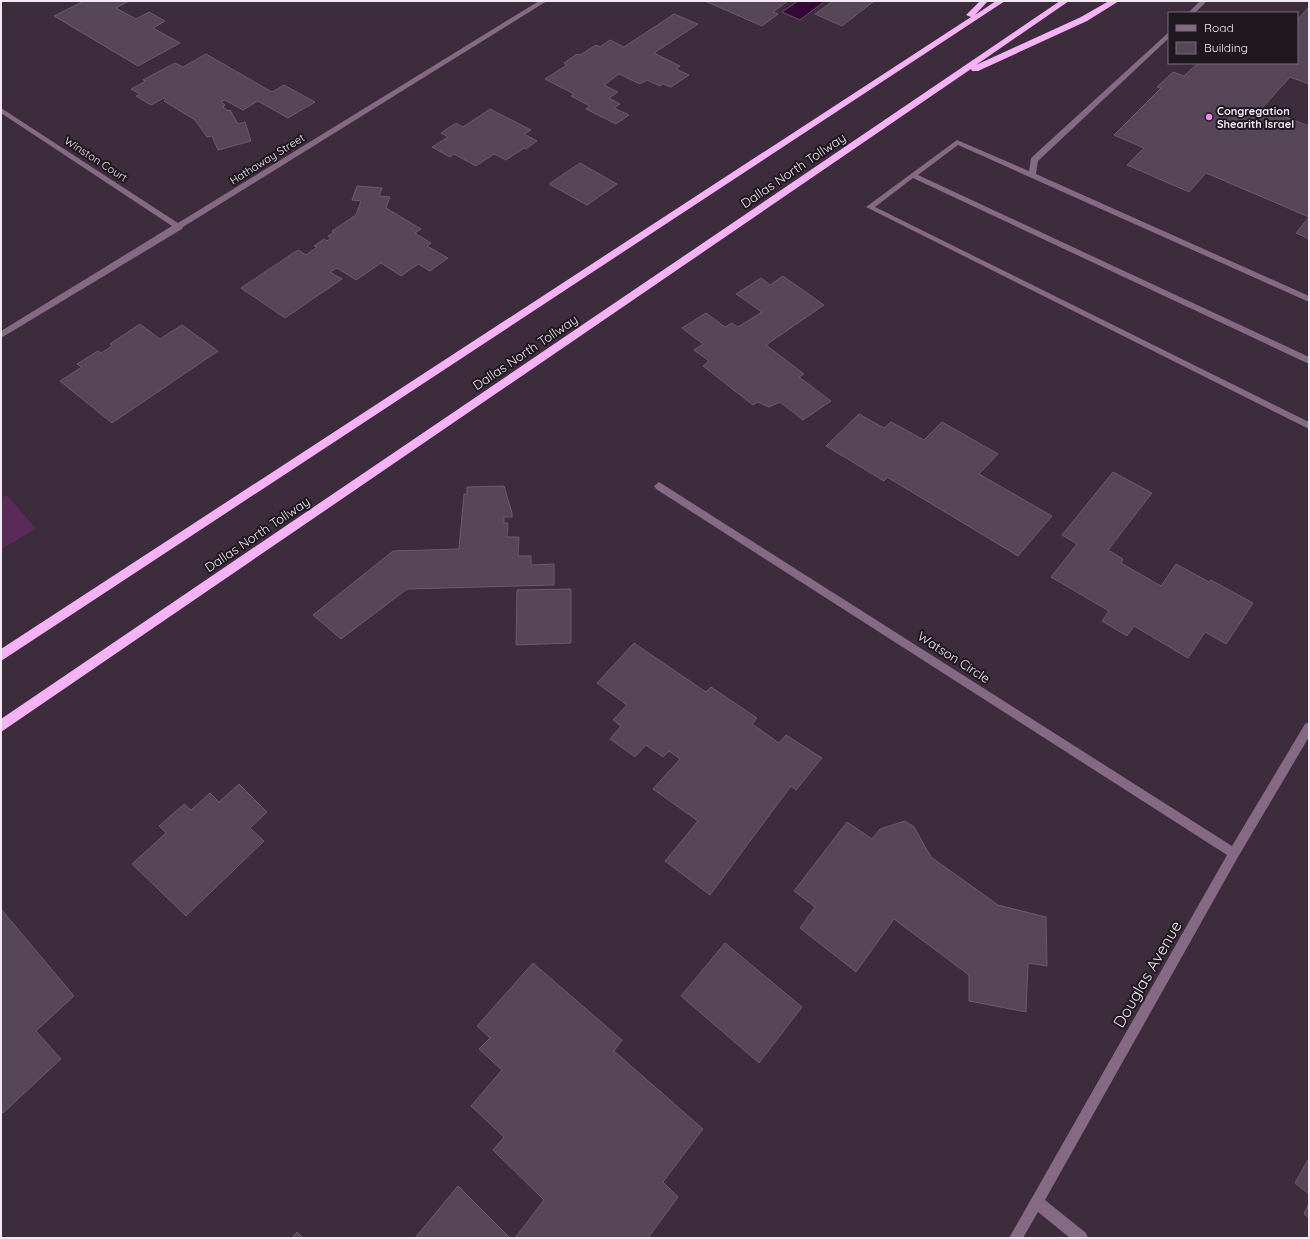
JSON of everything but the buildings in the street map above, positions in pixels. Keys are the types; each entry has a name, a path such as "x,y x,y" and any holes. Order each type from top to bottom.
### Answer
{"highway":[{"path":"947,36 984,1"},
{"name":"Dallas North Tollway","path":"1,656 1001,1"},
{"name":"Dallas North Tollway","path":"1,726 1065,1"},
{"path":"941,85 1084,19 1115,1"}],"street":[{"name":"Hathaway Street","path":"1,335 179,227 544,1"},
{"path":"1192,12 1204,1"},
{"path":"1032,176 1034,160 1168,35"},
{"name":"Winston Court","path":"1,110 179,227"},
{"path":"1309,299 956,142 870,207 1309,426"},
{"path":"913,175 1309,361"},
{"name":"Watson Circle","path":"659,486 1234,852"},
{"name":"Douglas Avenue","path":"1016,1238 1234,852 1309,727"},
{"path":"1036,1202 1081,1238"}],"shaded area":[{"path":"798,1 825,1 800,20 782,12"},
{"path":"7,495 36,529 1,549 1,498"}],"place":[{"name":"Congregation Shearith Israel","path":"1209,117"}]}
